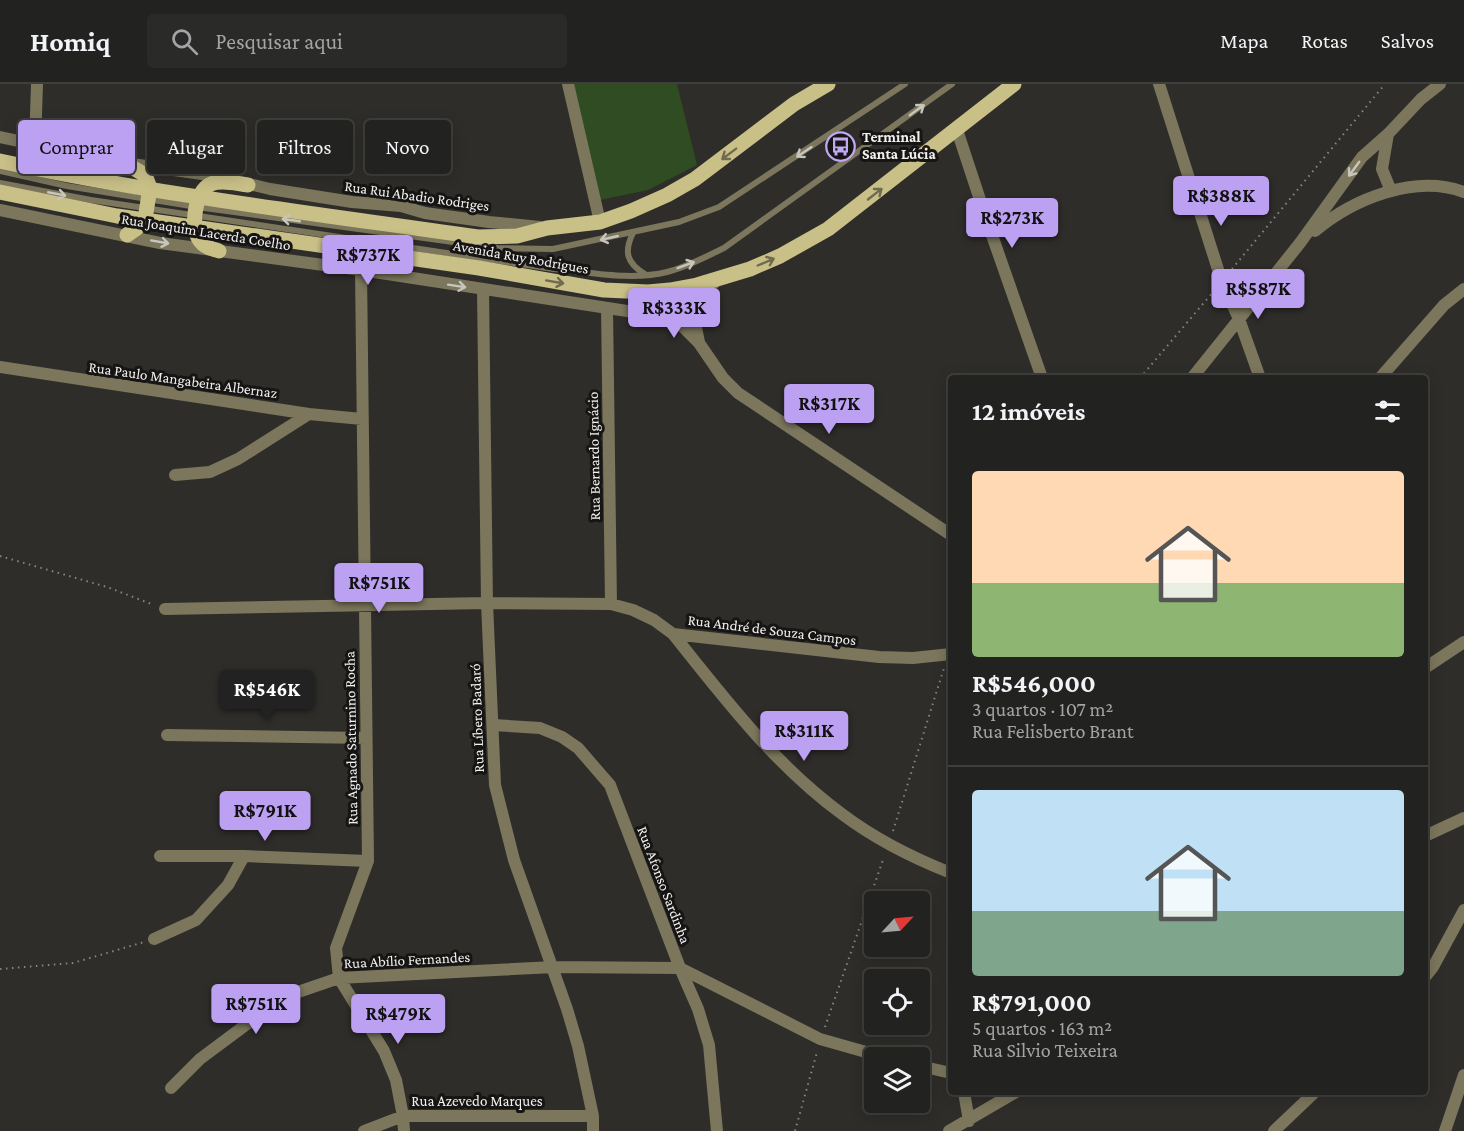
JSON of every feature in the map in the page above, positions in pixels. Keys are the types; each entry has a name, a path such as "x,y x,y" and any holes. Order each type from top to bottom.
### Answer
{"main road":[{"name":"Avenida Ruy Rodrigues","path":"0,192 148,204 197,211 478,237 517,236 547,228 600,222 667,195 695,179 794,104 828,84"},
{"name":"Avenida Ruy Rodrigues","path":"0,161 93,180 148,204 197,211 479,268 604,290 659,291 718,279 780,256 828,229 1014,84"},
{"path":"127,235 137,228 148,204 145,175 135,169"},
{"path":"219,251 202,243 195,233 197,211 204,189 213,183 248,185"}],"street":[{"path":"36,120 37,84"},
{"path":"568,84 600,222"},
{"path":"1159,84 1222,282 1259,375"},
{"path":"1194,375 1300,243 1362,157 1388,134 1421,99 1440,84"},
{"path":"957,130 1041,375"},
{"path":"1388,134 1382,169 1391,190"},
{"name":"Rua Rui Abadio Rodriges","path":"0,137 18,141"},
{"name":"Rua Rui Abadio Rodriges","path":"135,165 352,202 401,206 425,213 547,228"},
{"path":"1300,243 1332,216 1357,203 1391,190 1430,187 1464,192"},
{"name":"Rua Joaquim Lacerda Coelho","path":"0,210 160,243 664,315 684,308 697,300 718,279"},
{"name":"Rua Agnado Saturnino Rocha","path":"339,978 336,948 368,861 361,270"},
{"path":"1383,375 1444,305 1464,289"},
{"name":"Rua Líbero Badaró","path":"483,290 487,603 495,785 514,860 554,967 578,1046 593,1116 593,1131"},
{"path":"697,300 694,318 699,343"},
{"name":"Rua Bernardo Ignácio","path":"607,308 611,604"},
{"path":"664,315 681,325 699,343 723,378 738,393 948,533"},
{"name":"Rua Paulo Mangabeira Albernaz","path":"0,367 309,414 362,419"},
{"path":"175,475 210,472 238,459 309,414"},
{"name":"Rua André de Souza Campos","path":"165,609 487,603 611,604 633,610 654,620 673,634 879,657 913,658 948,654"},
{"path":"673,634 732,706 777,756 808,786 843,815 889,844 948,872"},
{"path":"1428,666 1464,642"},
{"name":"Rua Afonso Sardinha","path":"494,725 540,728 562,737 578,748 609,786 680,968 699,1009 709,1045 717,1131"},
{"path":"167,735 366,738"},
{"path":"1428,835 1464,818"},
{"path":"160,856 244,856 368,861"},
{"path":"154,939 196,920 228,885 244,856"},
{"path":"1428,973 1464,910"},
{"name":"Rua Abílio Fernandes","path":"171,1088 200,1059 262,1012 298,992 339,978 554,967 680,968"},
{"path":"680,968 820,1039 864,1051"},
{"path":"339,978 384,1051 396,1080 404,1131"},
{"path":"930,1068 948,1072"},
{"path":"1445,1131 1464,1075"},
{"path":"965,1095 969,1121"},
{"path":"949,1131 1011,1095"},
{"path":"1274,1131 1312,1095"},
{"name":"Rua Azevedo Marques","path":"364,1131 403,1116 593,1116"}],"lane":[{"path":"197,211 509,249 554,249 679,222 719,207 905,84"},
{"path":"197,211 554,269 617,275 667,272 724,248 952,84"},
{"path":"0,171 148,204"},
{"path":"0,183 65,196 148,204"},
{"path":"633,232 627,244 628,258 635,268 647,275"}],"path":[{"path":"1143,375 1385,84"},
{"path":"0,556 107,587 165,609"},
{"path":"795,1131 820,1039 889,844 948,660"},
{"path":"0,969 73,963 154,939"}],"green space":[{"path":"567,84 677,84 697,165 648,190 595,201"}],"place":[{"name":"Terminal Santa Lúcia","path":"841,146"}]}
